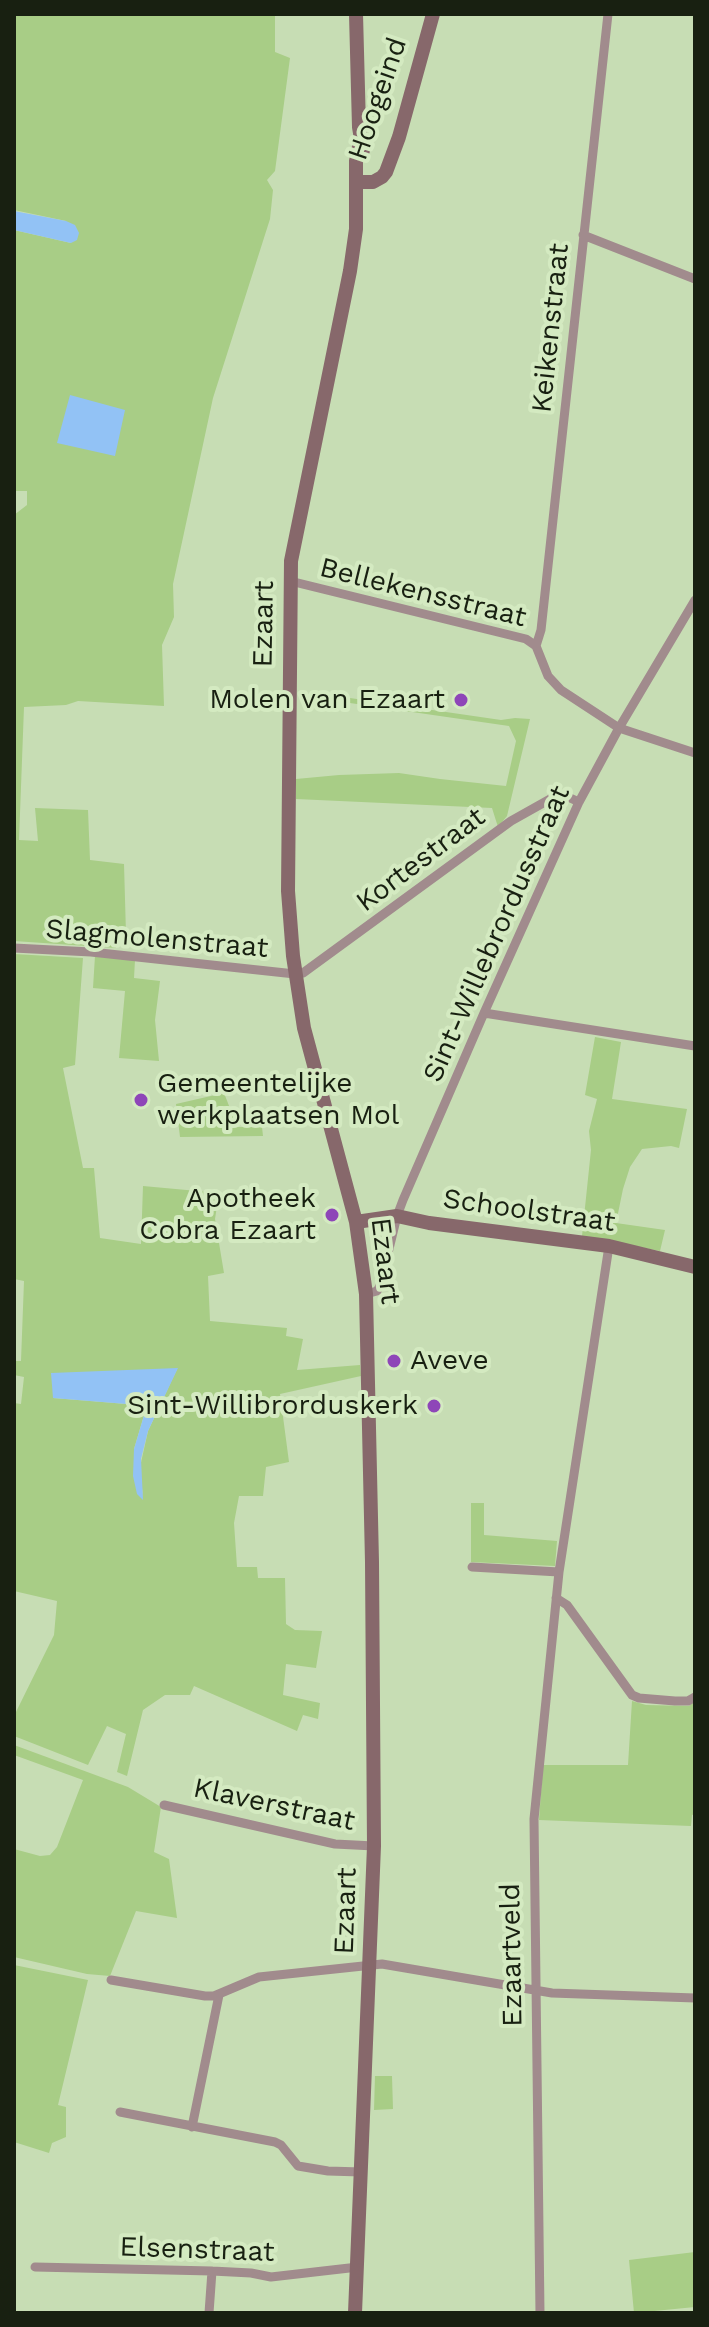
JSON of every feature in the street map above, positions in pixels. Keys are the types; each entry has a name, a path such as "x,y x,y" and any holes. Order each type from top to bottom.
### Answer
{"main road":[{"name":"Ezaart","path":"355,2313 374,1846 366,1294 356,1222 304,1028 295,974 288,891 290,581 300,510 356,229 362,214 360,182 365,156 360,142 356,14"},
{"name":"Hoogeind","path":"360,182 378,180 386,172 399,137 433,14"},
{"name":"Schoolstraat","path":"356,1222 397,1216 429,1223 609,1246 695,1267"}],"street":[{"name":"Keikenstraat","path":"536,646 541,630 608,14"},
{"path":"583,235 695,279"},
{"name":"Bellekensstraat","path":"290,581 519,636 536,646 548,676 561,690 619,728 695,753"},
{"name":"Sint-Willebrordusstraat","path":"366,1294 377,1291 380,1286 397,1216 579,802 695,600"},
{"name":"Kortestraat","path":"295,974 310,970 511,821 552,798 568,797 579,802"},
{"name":"Slagmolenstraat","path":"14,948 91,952 295,974"},
{"path":"484,1013 695,1046"},
{"name":"Ezaartveld","path":"540,2313 534,1819 559,1572 609,1246"},
{"path":"472,1567 559,1572"},
{"path":"556,1598 573,1612 627,1690 639,1698 688,1701 695,1697"},
{"name":"Klaverstraat","path":"164,1805 325,1842 355,1847 374,1846"},
{"path":"111,1980 205,1996 219,1995 259,1977 382,1964 552,1993 695,1998"},
{"path":"192,2127 219,1995"},
{"path":"120,2112 275,2142 298,2166 361,2172"},
{"name":"Elsenstraat","path":"35,2267 212,2271 271,2277 358,2267"},
{"path":"209,2313 212,2271"}],"green space":[{"path":"14,14 275,14 275,52 290,58 275,171 267,180 273,190 270,219 213,398 173,584 174,617 162,645 164,706 78,701 66,705 24,707 19,840 38,841 35,808 88,810 90,860 124,864 126,934 117,934 116,948 14,941 14,515 27,505 27,491 14,491 14,230 71,243 66,221 14,210"},
{"path":"343,697 501,720 530,719 507,816 498,827 492,808 296,799 296,779 339,775 399,773 506,786 516,741 509,726 343,702"},
{"path":"14,954 83,958 75,1065 63,1068 83,1168 94,1168 100,1238 141,1244 143,1186 219,1193 215,1219 224,1273 208,1276 210,1321 287,1328 286,1336 303,1339 297,1370 360,1365 361,1376 280,1394 289,1462 266,1467 263,1496 239,1496 234,1523 237,1567 257,1567 258,1578 285,1578 286,1624 295,1630 322,1631 316,1668 286,1664 283,1695 320,1703 318,1719 303,1715 297,1731 194,1686 190,1695 165,1695 143,1710 127,1776 117,1772 126,1734 107,1726 88,1765 14,1736 14,1716 54,1635 57,1601 14,1591 14,1403 21,1404 24,1377 14,1375 14,1361 21,1361 24,1281 14,1279","holes":["177,1369 148,1431 140,1467 143,1498 134,1449 145,1412 139,1405 53,1398"]},
{"path":"95,956 135,960 134,978 160,981 155,1020 159,1061 119,1058 125,991 93,988"},
{"path":"595,1037 621,1042 612,1099 687,1109 679,1148 642,1149 630,1167 616,1223 665,1230 660,1251 582,1236 591,1150 589,1131 597,1099 585,1095"},
{"path":"224,1093 233,1116 232,1127 262,1127 263,1136 180,1137 176,1104"},
{"path":"471,1503 484,1503 484,1535 557,1541 555,1566 471,1562"},
{"path":"632,1701 646,1705 689,1706 695,1701 695,1814 692,1815 691,1826 539,1820 543,1765 628,1765"},
{"path":"14,1745 128,1787 161,1807 154,1852 169,1859 177,1918 136,1911 110,1976 87,1974 14,1957 14,1849 40,1856 50,1855 57,1847 83,1780 14,1755"},
{"path":"14,1965 88,1980 58,2105 66,2107 66,2137 52,2143 49,2153 14,2142"},
{"path":"375,2076 392,2076 393,2109 374,2110"},
{"path":"695,2252 695,2307 634,2313 629,2260"}],"water":[{"path":"14,211 75,225 79,233 77,240 71,243 14,230"},
{"path":"70,395 125,410 115,456 57,443"},
{"path":"178,1368 148,1431 141,1459 143,1500 137,1494 133,1476 134,1449 145,1412 139,1405 53,1398 51,1373"}],"place":[{"name":"Molen van Ezaart","path":"461,700"},
{"name":"Gemeentelijke werkplaatsen Mol","path":"141,1100"},
{"name":"Apotheek Cobra Ezaart","path":"332,1215"},
{"name":"Aveve","path":"394,1361"},
{"name":"Sint-Willibrorduskerk","path":"434,1406"}]}
